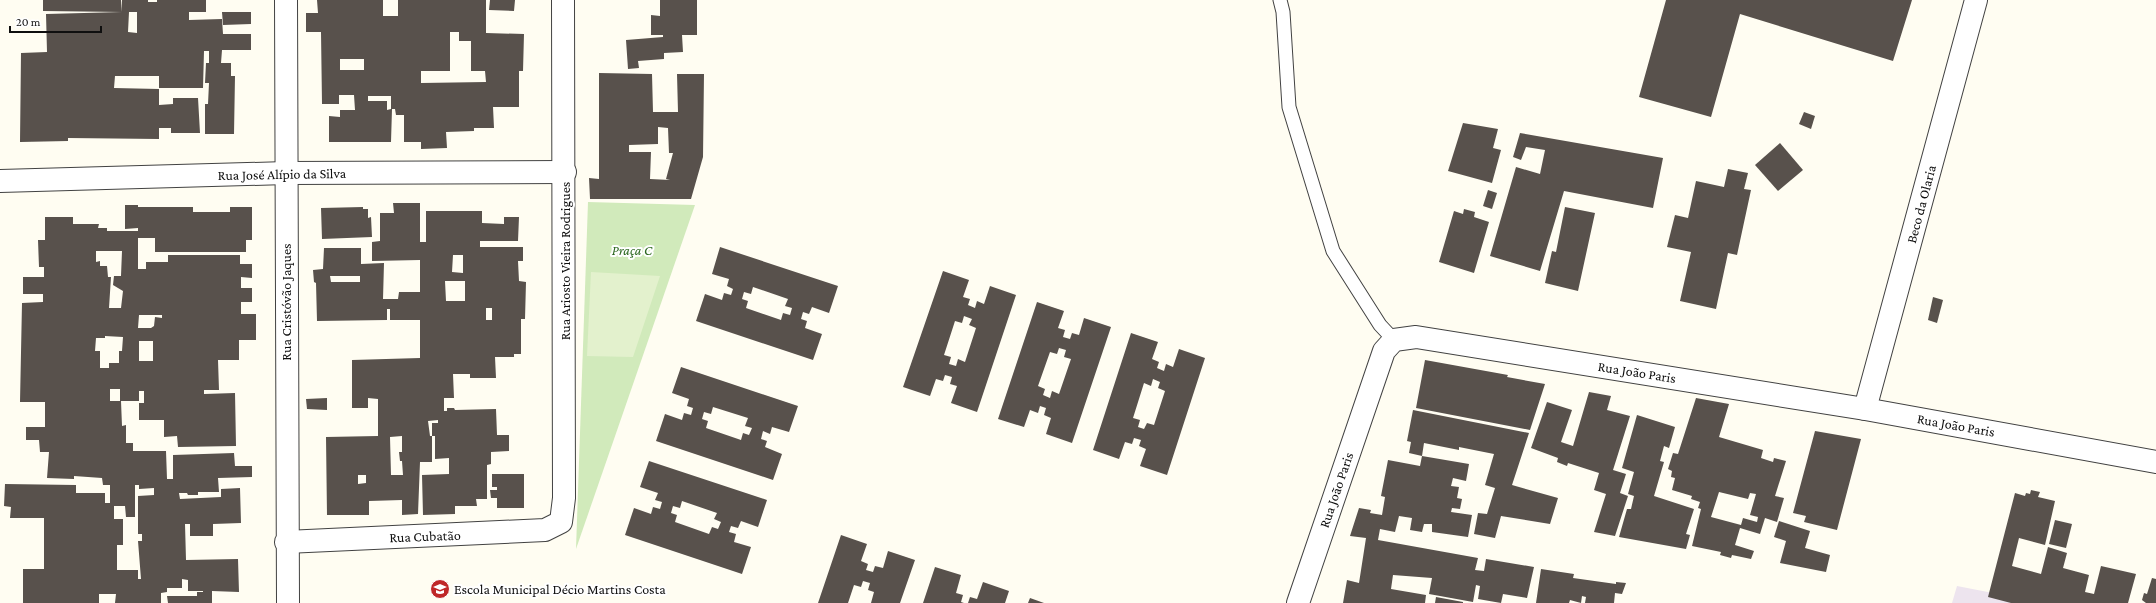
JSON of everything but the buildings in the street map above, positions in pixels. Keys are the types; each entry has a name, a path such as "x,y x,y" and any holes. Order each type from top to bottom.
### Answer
{"street":[{"name":"Rua Cristóvão Jaques","path":"286,0 286,542 288,603"},
{"name":"Rua Ariosto Vieira Rodrigues","path":"561,522 564,490 565,172 563,0"},
{"name":"Beco da Olaria","path":"1865,409 1976,0"},
{"name":"Rua José Alípio da Silva","path":"0,181 286,173 565,172"},
{"name":"Rua João Paris","path":"1298,603 1384,351 1394,340 1416,337 1865,409 2156,462"},
{"name":"Rua Cubatão","path":"286,542 545,530 561,522"}],"lane":[{"path":"1280,0 1289,107 1333,251 1380,325 1394,340"}],"shaded area":[{"path":"1957,586 2045,603 1952,603"}],"green space":[{"name":"Praça C","path":"588,202 695,205 576,549"},
{"path":"591,272 660,276 633,357 587,356"}],"place":[{"name":"Escola Municipal Décio Martins Costa","path":"440,589"}]}
